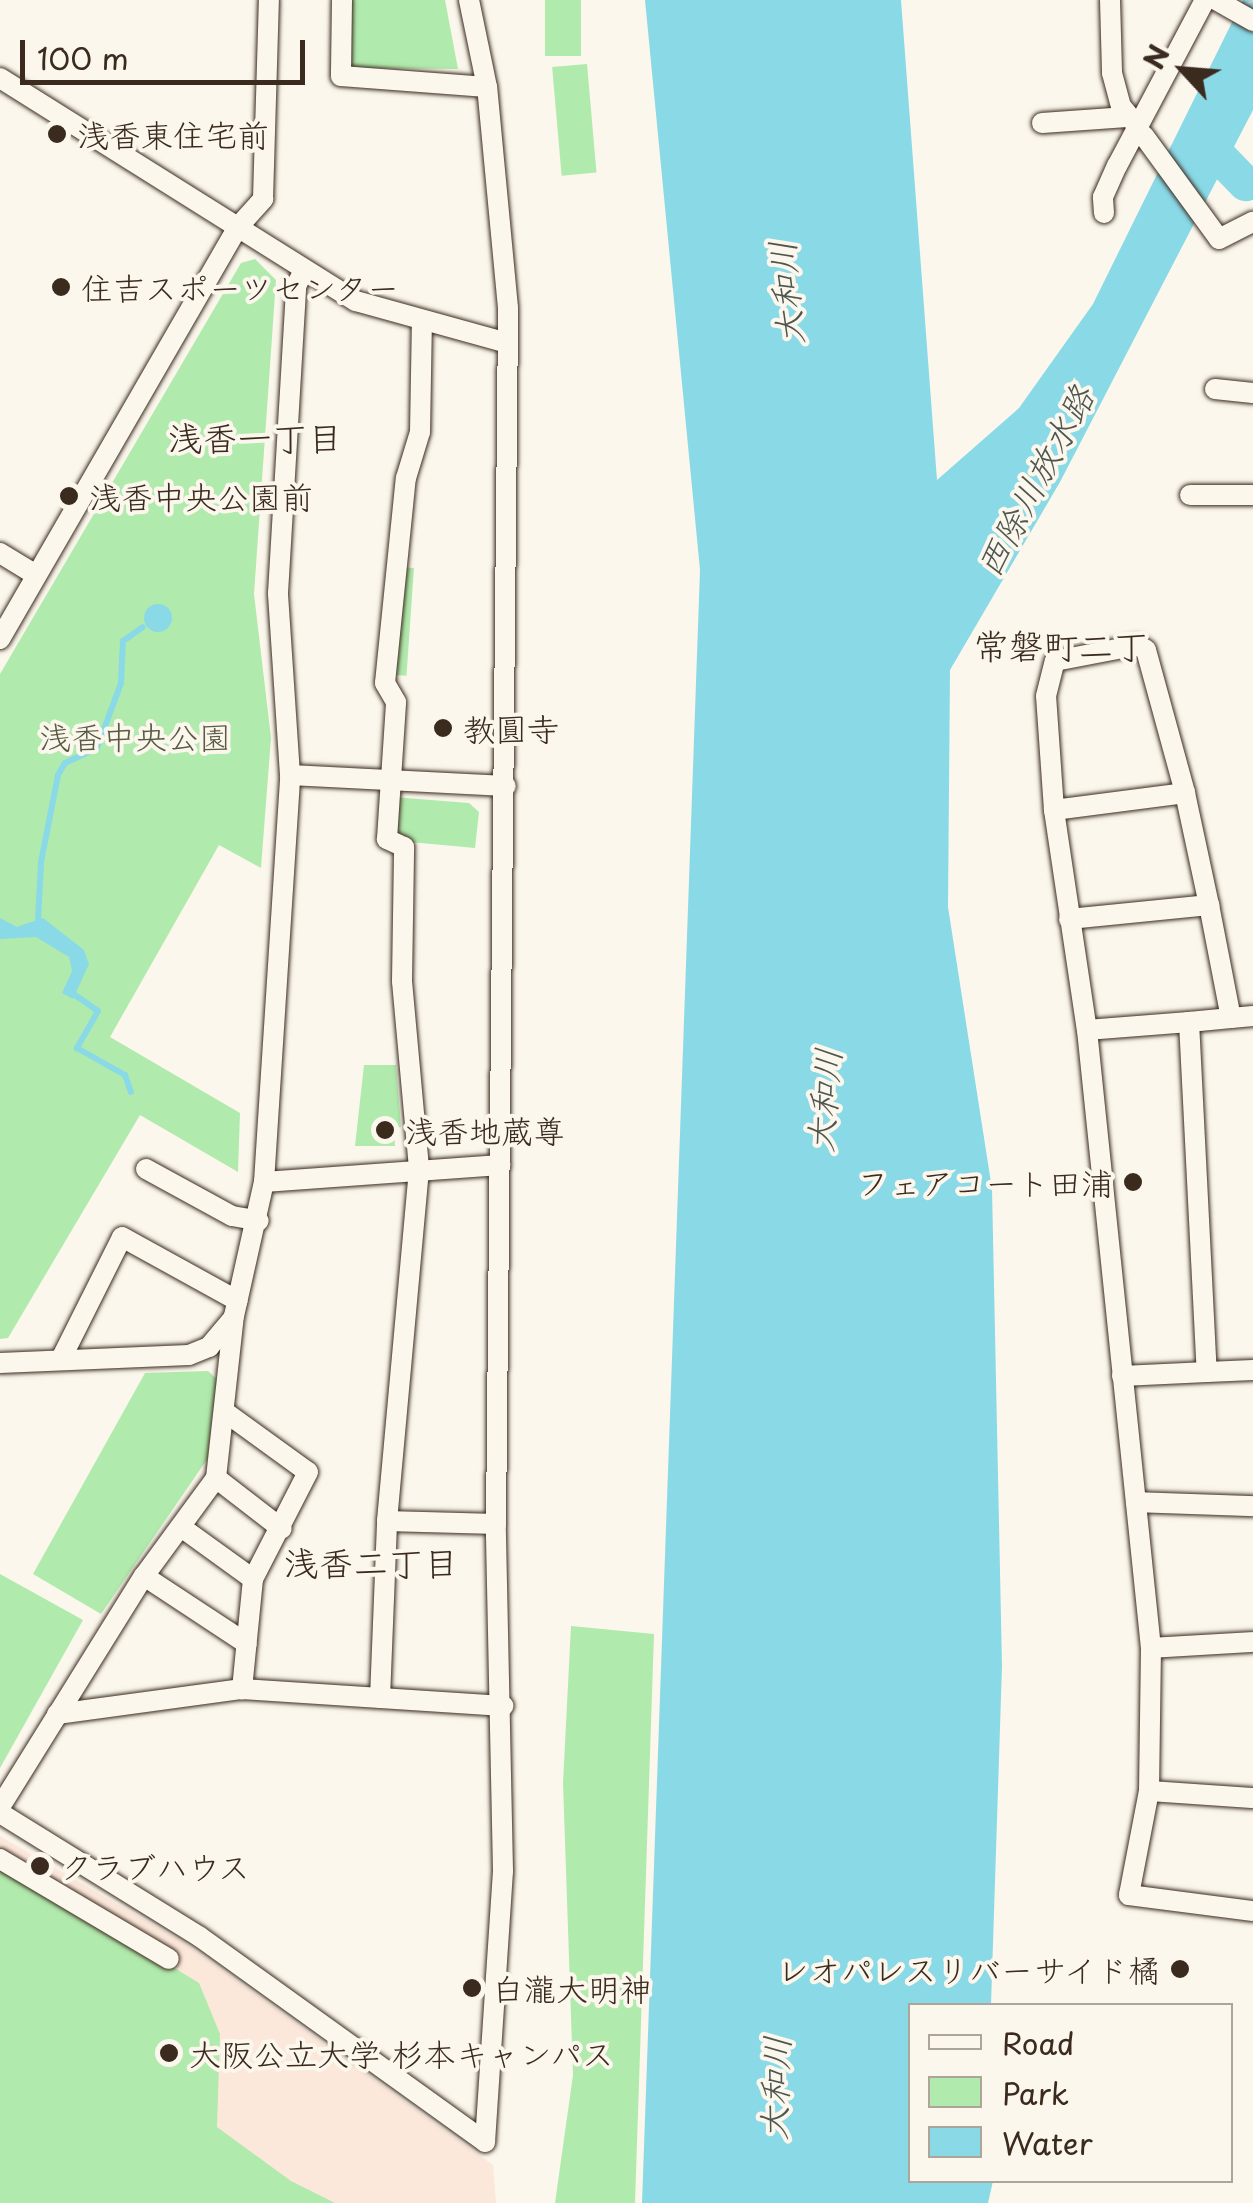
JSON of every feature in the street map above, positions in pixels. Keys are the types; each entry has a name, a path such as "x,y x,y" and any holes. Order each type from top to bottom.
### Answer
{"street":[{"path":"0,639 238,227 263,199 268,0"},
{"path":"342,0 341,76 487,87"},
{"path":"304,270 296,286 278,592 290,774 264,1182 236,1308 216,1478 144,1576 0,1810 200,1936 485,2142 502,1910 503,1706 496,1524 508,344 487,87 468,0"},
{"path":"1110,0 1112,73 1136,126 1219,238 1253,222"},
{"path":"1104,213 1104,197 1136,126 1213,1 1253,21"},
{"path":"0,78 356,302 508,344"},
{"path":"1042,123 1136,126"},
{"path":"380,1698 387,1521 419,1168 402,981 404,847 387,838 396,702 385,683 406,478 420,432 422,321"},
{"path":"1214,388 1253,393"},
{"path":"1190,495 1253,495"},
{"path":"0,553 36,576"},
{"path":"1087,1030 1242,1017 1209,905 1186,793 1146,650 1138,645 1055,661 1046,696 1054,810 1087,1030 1152,1648 1148,1791 1130,1895 1253,1911"},
{"path":"290,774 390,783 506,786"},
{"path":"1054,810 1186,793"},
{"path":"1069,919 1209,905"},
{"path":"1189,1022 1207,1372"},
{"path":"264,1182 500,1165"},
{"path":"146,1169 232,1216 258,1221"},
{"path":"61,1359 116,1233 236,1308"},
{"path":"0,1363 189,1356 210,1348 236,1308"},
{"path":"1122,1376 1253,1370"},
{"path":"225,1412 308,1472 253,1579 242,1690"},
{"path":"216,1478 282,1529"},
{"path":"1136,1502 1253,1506"},
{"path":"387,1521 496,1524"},
{"path":"181,1527 253,1579"},
{"path":"144,1576 247,1644"},
{"path":"1152,1648 1253,1642"},
{"path":"57,1714 242,1690 503,1706"},
{"path":"1148,1791 1253,1798"},
{"path":"0,1859 169,1958"}],"shaded area":[{"name":"大阪公立大学 杉本キャンパス","path":"0,1836 183,1942 493,2165 496,2203 0,2203"}],"green space":[{"path":"350,0 445,0 458,69 352,68"},
{"path":"545,0 581,0 581,56 545,56"},
{"path":"587,64 596,173 562,176 552,67"},
{"name":"浅香中央公園","path":"255,259 276,280 254,594 271,738 261,868 219,845 110,1037 240,1113 238,1172 140,1115 8,1338 0,1339 0,674 241,263"},
{"path":"399,567 414,568 406,676 391,675"},
{"path":"393,797 469,803 479,812 475,848 399,841"},
{"path":"364,1065 396,1065 401,1127 394,1128 395,1146 355,1146"},
{"path":"208,1371 218,1380 208,1458 101,1614 33,1574 145,1373"},
{"path":"0,1574 83,1620 0,1768"},
{"path":"571,1626 654,1634 635,2203 555,2203 573,2075 563,1783"},
{"name":"大阪公立大学 杉本キャンパス","path":"0,1862 199,1983 220,2034 217,2127 291,2181 335,2203 0,2203"}],"water":[{"path":"645,0 901,0 937,480 1019,408 1093,304 1243,0 1253,0 1253,110 1060,482 950,670 948,907 992,1189 1002,1666 991,2003 908,2003 908,2183 993,2183 988,2203 642,2203 700,570"},
{"path":"158,604 168,608 172,618 168,628 158,632 148,628 144,618 148,608"},
{"path":"0,918 17,927 43,918 84,950 89,964 73,999 62,993 72,971 69,957 36,937 0,939"}],"waterway":[{"path":"1209,146 1245,183"},
{"path":"38,920 41,862 58,775 65,763 97,748 121,683 123,641 143,627"},
{"path":"75,995 98,1011 77,1048 125,1075 131,1092"}],"place":[{"name":"浅香東住宅前","path":"57,134"},
{"name":"住吉スポーツセンター","path":"61,287"},
{"name":"浅香中央公園前","path":"69,496"},
{"name":"教圓寺","path":"443,728"},
{"name":"浅香地蔵尊","path":"385,1130"},
{"name":"フェアコート田浦","path":"1133,1182"},
{"name":"クラブハウス","path":"40,1866"},
{"name":"レオパレスリバーサイド橘","path":"1180,1969"},
{"name":"白瀧大明神","path":"472,1988"},
{"name":"大阪公立大学 杉本キャンパス","path":"169,2053"}],"district":[{"name":"浅香一丁目","path":"255,437"},
{"name":"常磐町二丁","path":"1061,645"},
{"name":"浅香二丁目","path":"371,1562"}],"water label":[{"name":"大和川","path":"785,293"},
{"name":"西除川放水路","path":"1034,481"},
{"name":"大和川","path":"823,1100"},
{"name":"大和川","path":"774,2088"}]}
